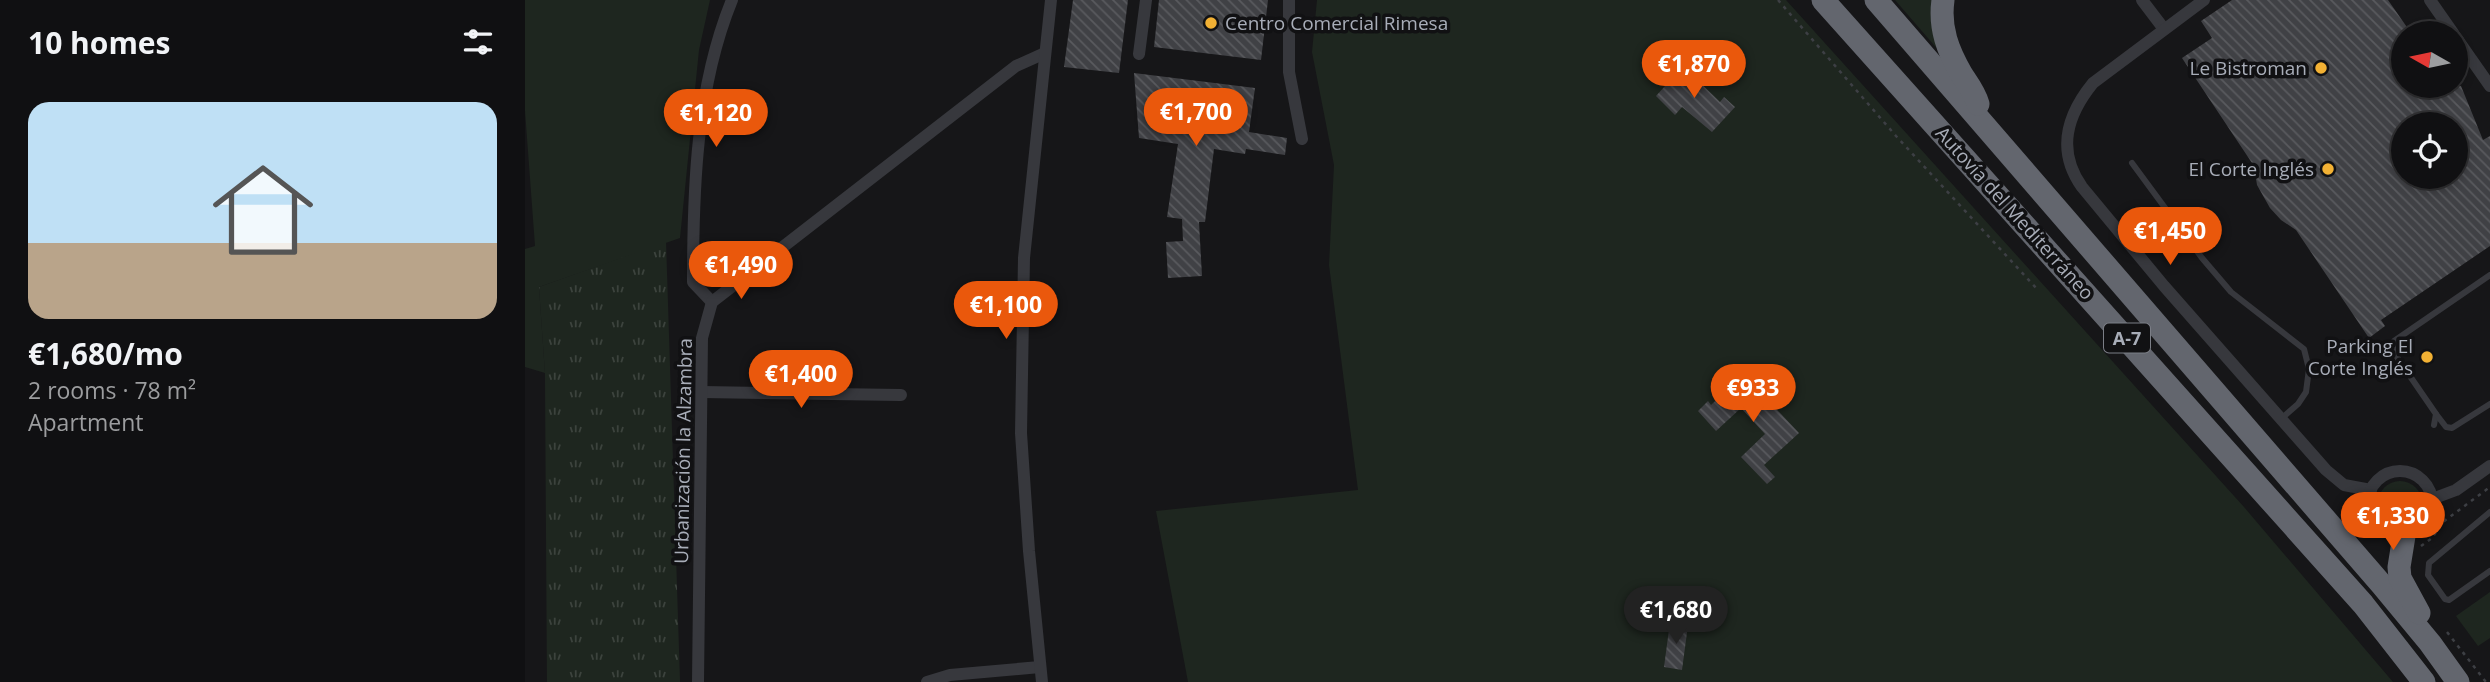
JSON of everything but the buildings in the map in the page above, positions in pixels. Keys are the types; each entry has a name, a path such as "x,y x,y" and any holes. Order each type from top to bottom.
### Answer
{"highway":[{"name":"Autovía del Mediterráneo","path":"1823,0 2363,604 2424,682"},
{"name":"Autovía del Mediterráneo","path":"1876,0 2262,445 2430,643 2458,682"},
{"path":"1943,0 1941,11 1944,37 1950,54 1976,96 1985,127"},
{"path":"2404,536 2400,578 2416,603 2430,643"}],"street":[{"path":"731,0 722,23 702,111 693,219 693,282 712,302 1016,66 1045,53"},
{"path":"1042,682 1021,433 1024,258 1051,0"},
{"path":"1139,54 1146,0"},
{"path":"1289,0 1289,72 1302,139"},
{"path":"2204,0 2094,83 2081,98 2069,127 2067,144 2071,169 2081,187 2280,420 2335,480 2352,487 2371,490"},
{"path":"2430,0 2444,21"},
{"path":"2145,1 2164,29"},
{"path":"2468,55 2490,86"},
{"name":"Urbanización la Alzambra","path":"698,682 702,338 712,302"},
{"path":"702,392 901,396"},
{"path":"2432,499 2456,490 2490,466"},
{"path":"2405,471 2423,481 2432,499 2432,508 2425,523 2404,536 2385,532 2371,518 2368,499 2371,490 2385,475 2405,471"},
{"path":"927,682 950,675 1040,667"}],"lane":[{"path":"2132,163 2202,258 2231,292 2304,349 2309,369 2306,392 2298,404 2280,420"},
{"path":"2490,275 2394,341 2393,351 2446,427 2452,428 2490,404"},
{"path":"2391,363 2403,366"},
{"path":"2434,425 2437,414"},
{"path":"2490,512 2429,563 2427,571 2439,591 2449,600 2490,571"}],"path":[{"path":"1778,0 1896,136 2037,289"}],"green space":[{"path":"525,0 710,0 699,50 680,238 539,287 545,373 525,367 525,249 535,246 525,111"},
{"path":"1317,0 1786,0 2244,507 2393,682 1188,682 1156,511 1358,490 1329,265 1334,165 1312,52"},
{"path":"1895,0 1938,0 1940,52"},
{"path":"666,242 680,682 547,682 545,373 539,287"},
{"path":"2400,481 2415,488 2422,503 2415,518 2400,525 2385,518 2378,503 2385,488"},
{"path":"2490,592 2490,638 2478,646 2456,616"}],"place":[{"name":"Centro Comercial Rimesa","path":"1211,23"},
{"name":"Le Bistroman","path":"2321,68"},
{"name":"El Corte Inglés","path":"2328,169"},
{"name":"Parking El Corte Inglés","path":"2427,357"}]}
